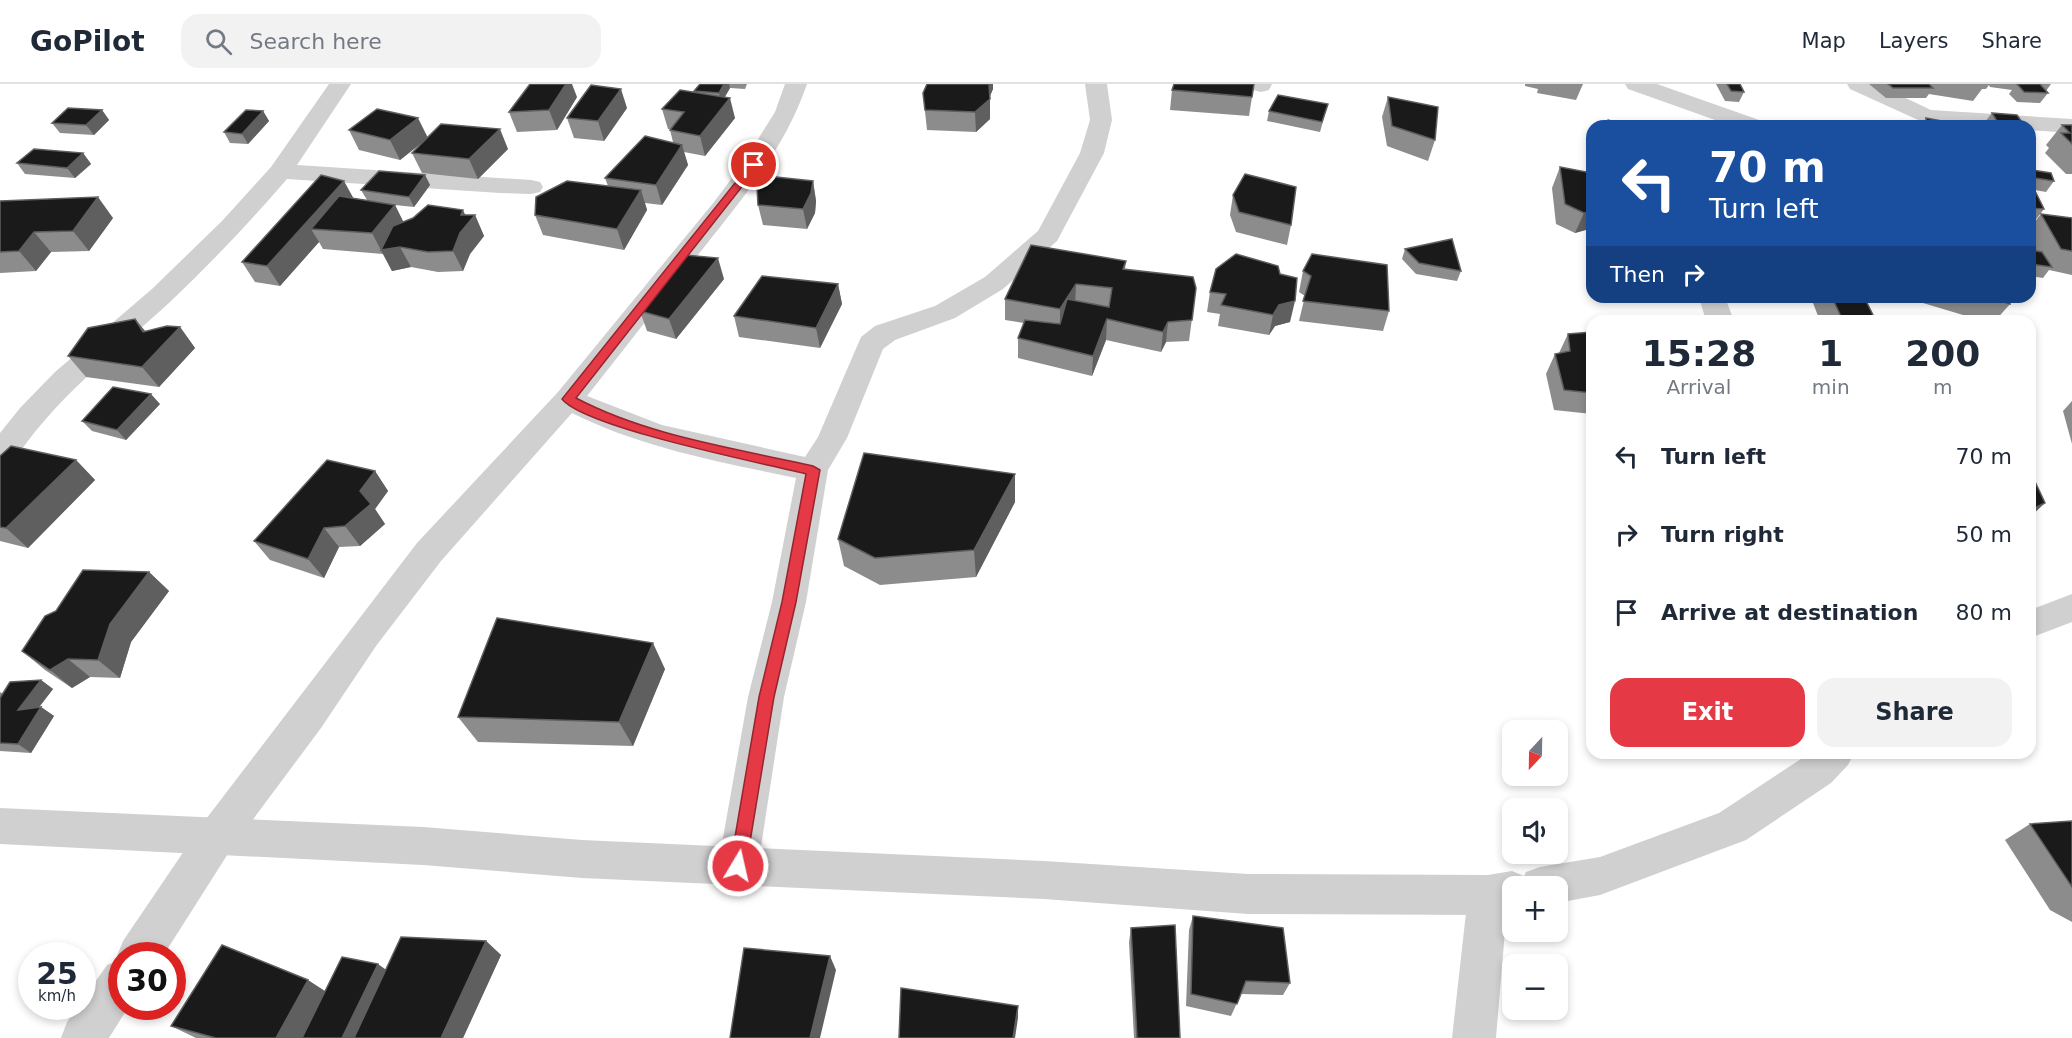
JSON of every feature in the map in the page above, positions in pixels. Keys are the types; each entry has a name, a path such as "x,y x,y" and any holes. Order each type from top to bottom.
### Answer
{"street":[{"path":"0,457 17,428 59,384 145,309 253,204 280,172 340,84"},
{"path":"147,942 217,836 308,717 364,636 429,552 568,399 754,165 786,112 796,84"},
{"path":"738,866 766,697 789,602 813,470 832,438 871,344 885,333 945,312 994,283 1048,235 1092,153 1101,120 1096,84"},
{"path":"1636,84 1737,120"},
{"path":"1858,84 1920,120"},
{"path":"2036,125 2072,126"},
{"path":"280,172 423,179 483,186 531,187"},
{"path":"568,399 596,414 671,438 813,470"},
{"path":"2036,622 2072,609"},
{"path":"1568,881 1600,876 1732,827 1818,771 1829,759"},
{"path":"0,826 423,846 582,859 1044,880 1248,894 1500,893 1474,1038"},
{"path":"83,1038 108,1001"}],"building":[{"path":"530,84 566,84 549,110 509,112"},
{"path":"700,84 724,84 719,93 694,91"},
{"path":"927,84 989,84 990,99 975,112 925,110 923,93"},
{"path":"1174,84 1254,84 1252,97 1172,90"},
{"path":"1727,84 1740,84 1744,92 1731,91"},
{"path":"1888,84 1929,84 1933,88 1893,88"},
{"path":"2017,84 2040,84 2048,93 2024,92"},
{"path":"591,85 621,89 598,121 567,118"},
{"path":"680,90 730,98 700,136 670,130 684,112 662,109"},
{"path":"1278,95 1328,104 1322,122 1269,111"},
{"path":"1388,97 1438,107 1435,140 1392,126"},
{"path":"68,108 102,110 86,125 52,123"},
{"path":"377,109 418,118 390,140 349,130"},
{"path":"246,110 263,111 242,134 224,132"},
{"path":"1992,113 2017,115 2020,120 1996,120"},
{"path":"441,124 500,129 469,159 412,153"},
{"path":"2062,125 2072,125 2072,144 2061,133 2070,133"},
{"path":"645,136 682,145 656,185 605,178"},
{"path":"34,149 83,153 67,168 17,163"},
{"path":"1560,167 1586,172 1586,212 1565,204"},
{"path":"379,171 425,175 409,197 361,190"},
{"path":"2036,171 2051,173 2054,181 2036,178"},
{"path":"1245,174 1296,187 1291,225 1239,212 1233,195"},
{"path":"321,175 344,181 267,266 242,262"},
{"path":"776,177 813,181 811,193 803,209 758,205 757,187"},
{"path":"567,181 641,190 617,229 535,215 536,197"},
{"path":"2036,193 2044,209 2036,208"},
{"path":"339,196 395,205 372,233 311,229"},
{"path":"98,197 73,231 34,232 19,251 0,252 0,201"},
{"path":"428,205 463,210 461,215 475,215 460,233 453,251 428,252 400,247 381,250 393,226 413,218"},
{"path":"2041,214 2072,218 2072,251 2061,249"},
{"path":"1452,239 1461,271 1419,263 1405,249"},
{"path":"1031,245 1126,261 1123,269 1193,277 1196,288 1192,320 1168,322 1163,332 1107,319 1093,356 1018,338 1025,320 1060,324 1067,299 1109,307 1112,288 1076,284 1060,309 1005,299"},
{"path":"2036,251 2042,252 2052,267 2036,265"},
{"path":"1236,254 1278,266 1280,274 1297,278 1295,301 1279,305 1273,315 1221,305 1226,294 1210,292 1216,269"},
{"path":"1312,254 1387,265 1389,311 1303,301 1311,276 1303,271"},
{"path":"685,255 718,258 669,319 640,311"},
{"path":"762,276 838,284 816,328 734,316"},
{"path":"1835,303 1867,303 1873,315 1840,315"},
{"path":"135,319 143,332 167,326 180,327 142,367 68,356 88,328"},
{"path":"1586,332 1586,392 1564,390 1555,354 1570,351 1568,334"},
{"path":"113,387 151,394 117,430 82,421"},
{"path":"11,446 76,460 6,528 0,527 0,456"},
{"path":"864,453 1015,474 974,550 875,558 838,539"},
{"path":"327,460 375,471 360,491 371,504 345,526 324,528 308,559 254,541"},
{"path":"2036,484 2045,503 2036,507"},
{"path":"83,570 149,572 110,624 98,660 68,659 50,670 22,651 45,616 56,611"},
{"path":"497,618 653,643 619,722 458,717"},
{"path":"41,680 18,710 41,707 18,744 0,743 0,698 10,682"},
{"path":"2072,821 2072,887 2030,824"},
{"path":"1193,916 1283,928 1290,983 1246,981 1237,1004 1191,994"},
{"path":"1175,925 1180,1038 1137,1038 1131,928"},
{"path":"401,937 486,941 441,1038 354,1038"},
{"path":"222,945 308,980 276,1038 216,1038 171,1026 175,1020 186,1020 186,1002"},
{"path":"744,948 830,956 810,1038 730,1038"},
{"path":"342,957 378,964 342,1038 302,1038"},
{"path":"901,988 1018,1006 1013,1038 899,1038"}],"route":[{"path":"738,866 766,697 789,602 813,470 671,438 596,414 568,399 723,207 754,165"}]}
